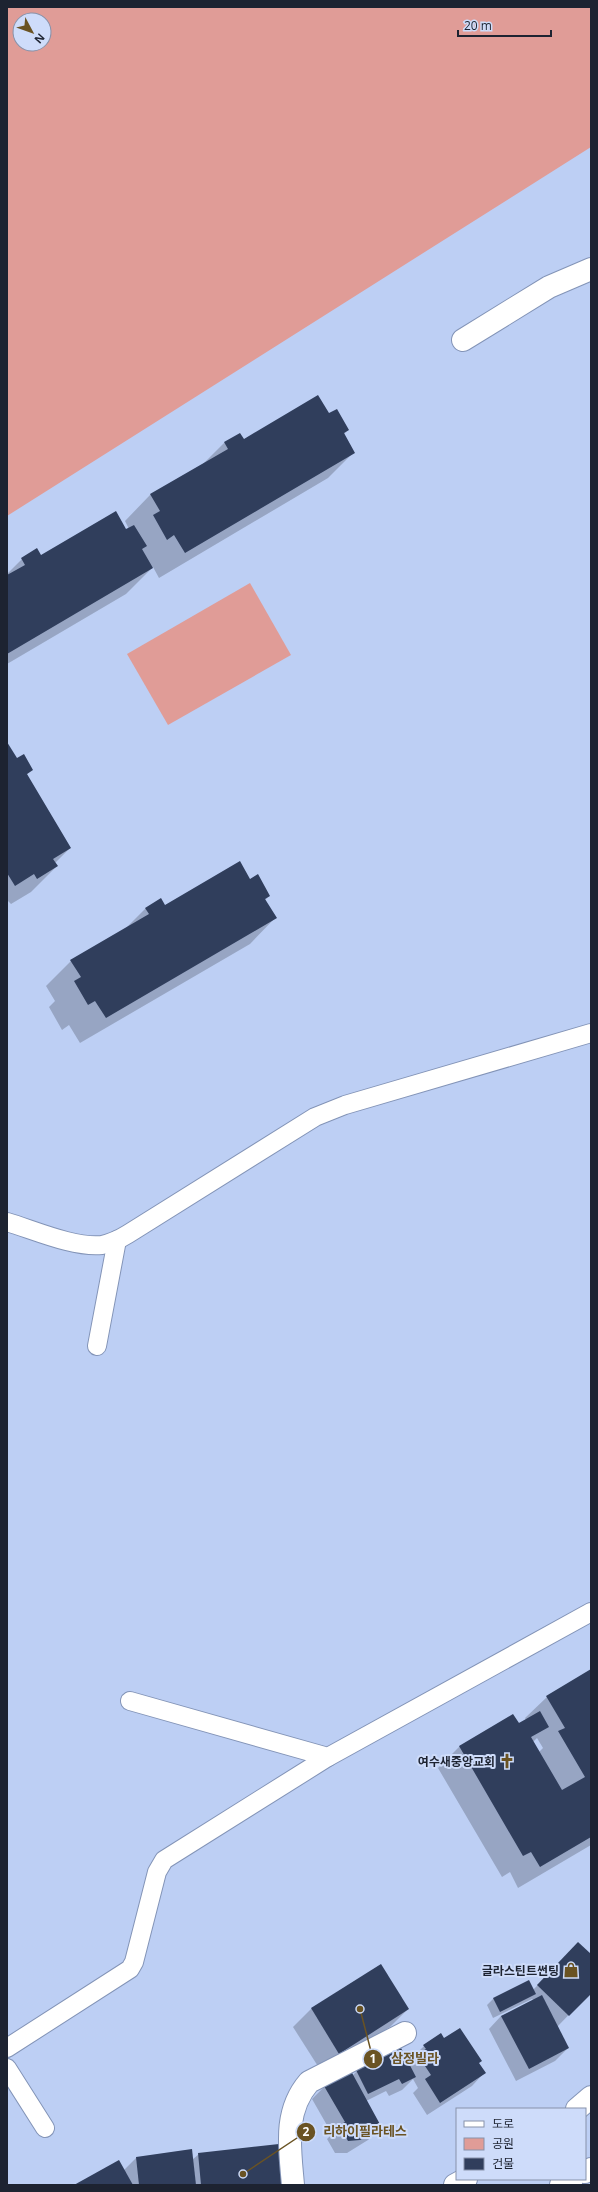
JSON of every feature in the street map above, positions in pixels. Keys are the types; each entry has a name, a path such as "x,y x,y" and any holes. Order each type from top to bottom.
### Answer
{"street":[{"path":"463,340 549,287 591,269"},
{"path":"293,2185 289,2123 302,2091 309,2082 406,2033"},
{"path":"578,2108 591,2097"},
{"path":"454,2185 464,2180"},
{"path":"561,2185 570,2180"}],"lane":[{"path":"7,1222 75,1243 90,1245 104,1244 117,1240 315,1117 345,1105 591,1033"},
{"path":"97,1346 117,1240"},
{"path":"7,2048 130,1969 134,1962 156,1872 164,1860 328,1757 591,1612"},
{"path":"130,1701 328,1757"},
{"path":"7,2068 45,2128"}],"green space":[{"path":"7,7 591,7 591,147 7,516"},
{"path":"250,583 291,655 168,725 127,654"}],"building":[{"path":"318,395 329,413 337,409 349,430 344,433 355,453 185,553 174,535 167,540 153,515 160,511 150,494 228,449 224,442 240,433 244,439"},
{"path":"116,511 126,529 134,525 147,546 142,549 153,568 7,654 7,575 25,565 21,558 37,548 41,555"},
{"path":"7,742 17,758 24,754 33,770 27,774 71,848 53,859 58,866 37,879 34,874 15,886 7,873"},
{"path":"240,861 250,879 258,874 270,896 265,899 277,918 106,1018 95,1001 88,1005 74,981 81,977 70,960 149,914 145,908 161,898 165,905"},
{"name":"여수새중앙교회","path":"591,1669 591,1837 540,1867 531,1852 523,1856 459,1746 513,1714 519,1723 540,1711 549,1727 531,1737 562,1790 585,1777 558,1731 565,1728 546,1696"},
{"name":"글라스틴트썬팅","path":"578,1942 591,1954 591,1994 569,2016 537,1985"},
{"path":"381,1964 409,2009 339,2054 311,2008"},
{"path":"529,1980 536,1994 500,2012 493,1998"},
{"path":"542,1995 569,2048 529,2069 501,2016"},
{"path":"460,2028 482,2061 479,2063 486,2073 440,2103 425,2079 431,2075 417,2054 426,2049 423,2045 441,2033 444,2038"},
{"path":"401,2048 416,2077 402,2084 399,2079 368,2094 356,2070"},
{"path":"351,2071 382,2128 360,2140 348,2141 339,2125 345,2122 324,2086"},
{"path":"279,2144 283,2185 201,2185 198,2153"},
{"path":"192,2149 196,2185 139,2185 136,2157"},
{"path":"119,2160 133,2185 74,2185"}],"place":[{"name":"여수새중앙교회","path":"507,1761"},
{"name":"글라스틴트썬팅","path":"571,1970"},
{"name":"삼정빌라","path":"360,2009"},
{"name":"리하이필라테스","path":"243,2174"}]}
